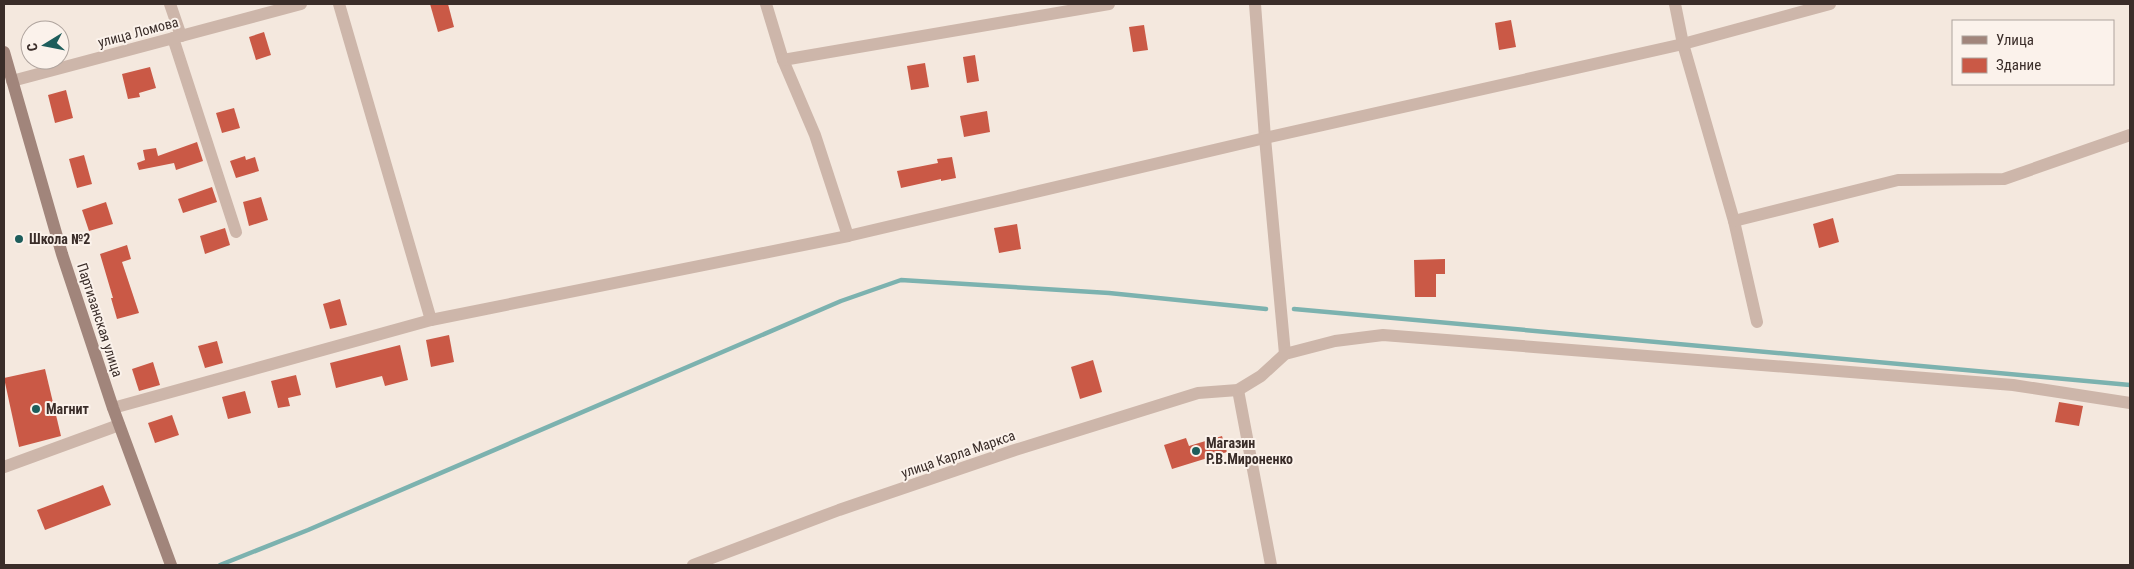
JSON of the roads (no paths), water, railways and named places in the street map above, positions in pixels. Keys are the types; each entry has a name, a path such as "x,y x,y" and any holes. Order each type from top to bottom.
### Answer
{"street":[{"path":"170,4 177,37 236,232"},
{"name":"улица Ломова","path":"12,81 300,4"},
{"path":"339,4 431,320"},
{"path":"766,4 783,60 815,135 848,236"},
{"path":"783,60 1109,4"},
{"path":"1255,4 1264,138 1285,354"},
{"path":"1674,4 1683,44 1734,221 1757,322"},
{"path":"113,408 431,320 848,236 1264,138 1683,44 1830,4"},
{"name":"Партизанская улица","path":"4,52 62,254 113,408 171,565"},
{"path":"1734,221 1898,180 2004,178 2130,136"},
{"path":"1271,565 1238,390 1261,376 1285,354 1335,341 1383,335 2013,385 2130,403"},
{"name":"улица Карла Маркса","path":"693,565 839,510 1015,450 1198,393 1238,390"},
{"path":"4,467 119,425"}],"waterway":[{"path":"220,565 308,530 841,301 901,280 1109,293 1266,309"},
{"path":"1294,309 2130,385"}],"place":[{"name":"Школа №2","path":"19,239"},
{"name":"Магнит","path":"36,409"},
{"name":"Магазин Р.В.Мироненко","path":"1196,451"}]}
